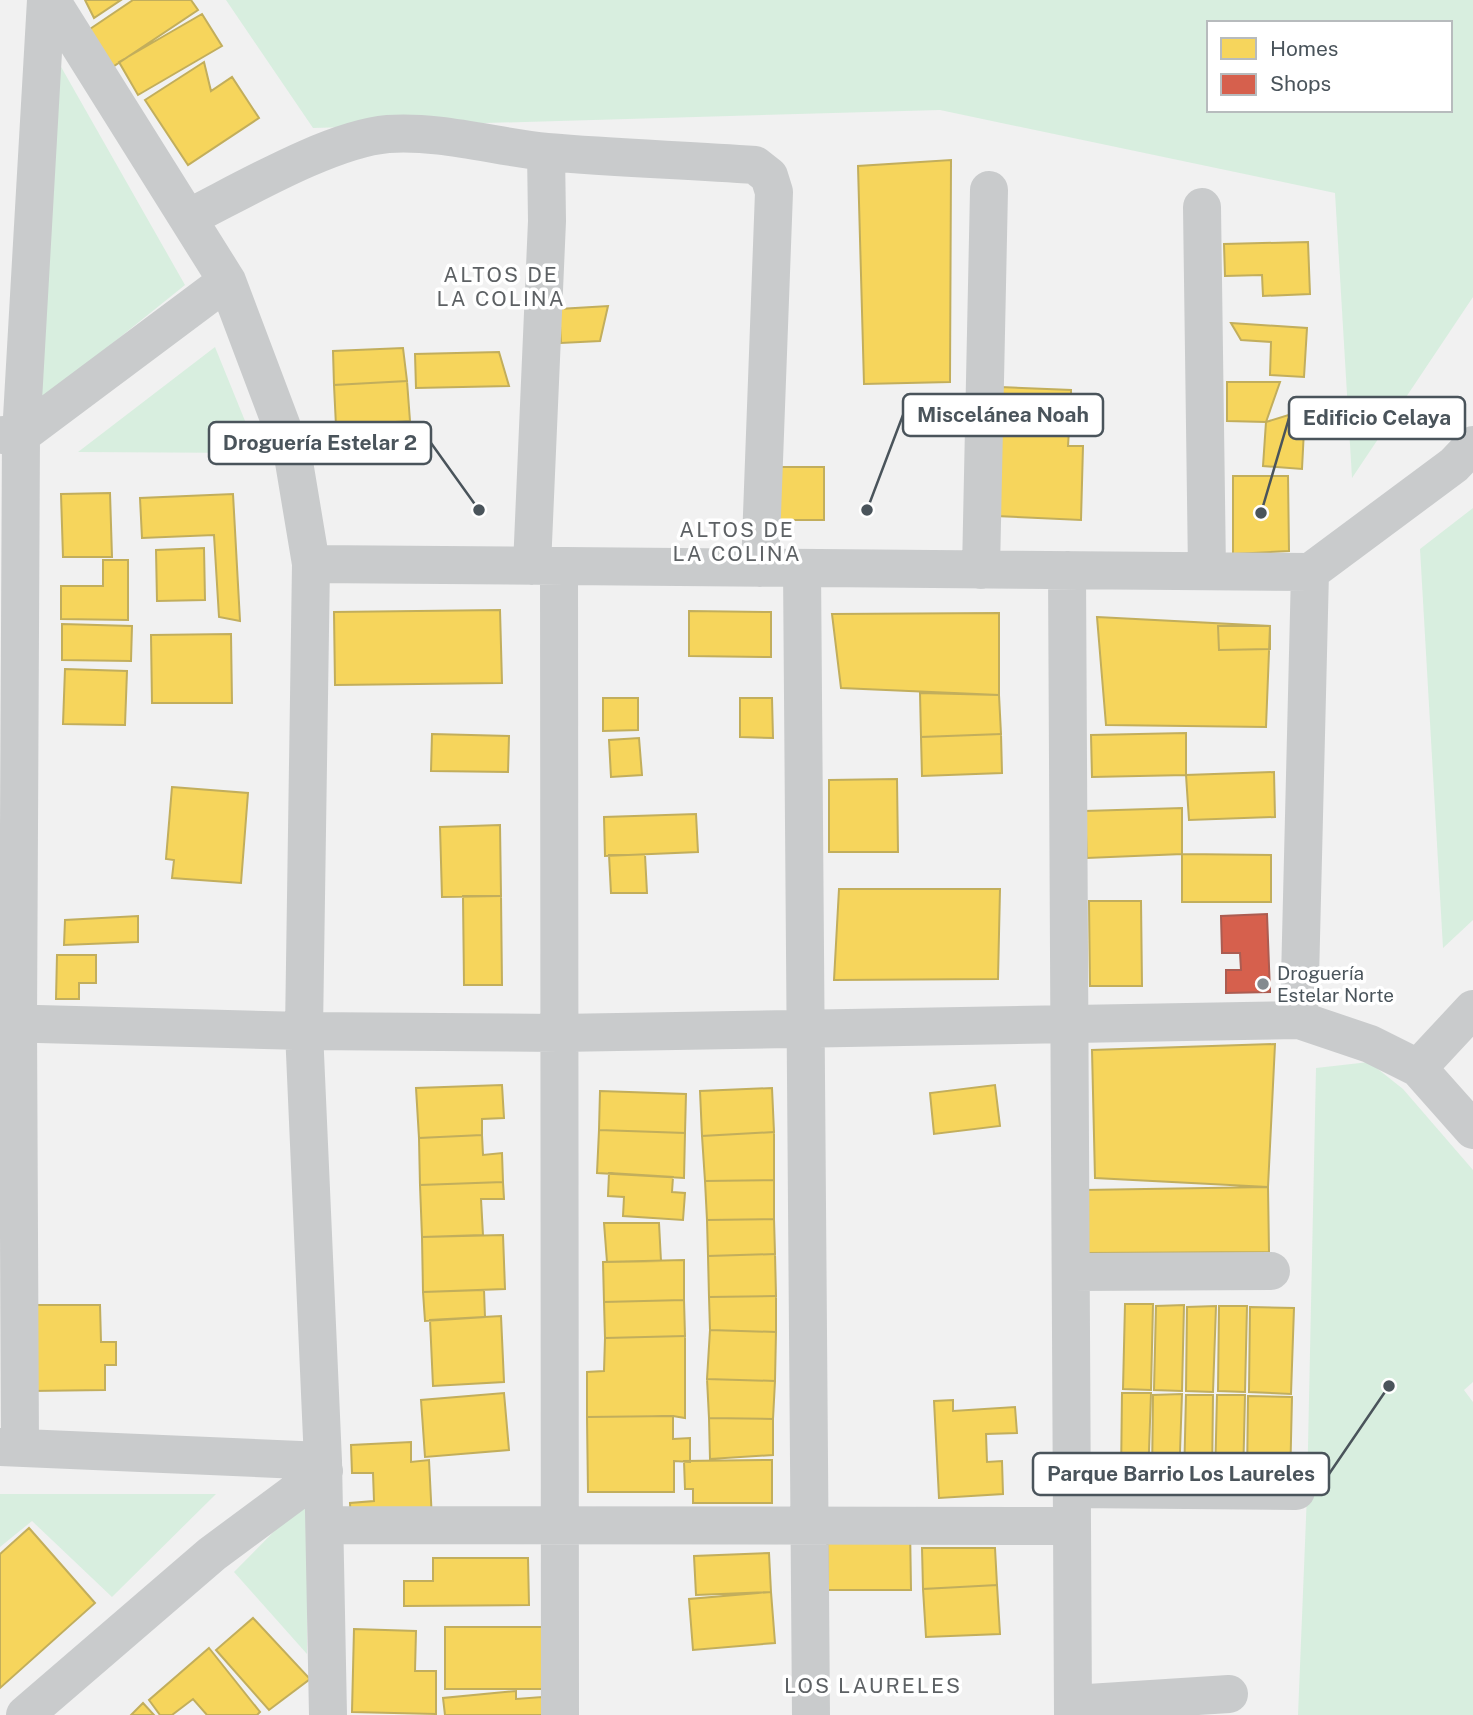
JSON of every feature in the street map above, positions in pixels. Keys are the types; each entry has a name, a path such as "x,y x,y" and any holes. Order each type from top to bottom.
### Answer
{"street":[{"path":"48,0 227,281 293,456 311,564 304,1031 323,1466 328,1715"},
{"path":"48,0 10,435 10,1447 323,1466"},
{"path":"187,218 303,161 352,142 388,134 420,135 546,152 755,165 769,176 774,192 761,568"},
{"path":"546,152 546,566 559,1033 560,1715"},
{"path":"981,570 989,190"},
{"path":"1202,207 1207,571"},
{"path":"10,435 227,281"},
{"path":"311,564 1310,572 1454,465 1473,445"},
{"path":"802,568 811,1715"},
{"path":"1068,570 1073,1709 1229,1694"},
{"path":"1299,1020 1310,572"},
{"path":"1418,1068 1473,1009"},
{"path":"9,1023 304,1031 559,1033 1299,1020 1370,1044 1418,1068 1473,1130"},
{"path":"1070,1272 1271,1271"},
{"path":"25,1715 212,1554 323,1466"},
{"path":"325,1525 811,1525 1296,1491"}],"green space":[{"path":"226,0 1473,0 1473,297 1352,478 1335,193 940,110 313,128"},
{"path":"56,58 185,285 37,404"},
{"path":"215,347 258,453 78,452"},
{"path":"1473,508 1473,920 1443,948 1420,549"},
{"path":"1369,1062 1403,1089 1473,1170 1473,1382 1464,1390 1473,1402 1473,1715 1298,1715 1307,1494 1316,1068"},
{"path":"0,1494 216,1494 112,1597 32,1521 0,1547"},
{"path":"307,1498 307,1654 234,1572"}],"building: Homes":[{"path":"85,0 121,0 94,18"},
{"path":"133,0 191,0 198,10 111,68 87,31"},
{"path":"202,14 222,46 138,95 119,62"},
{"path":"204,62 211,91 232,77 259,118 188,165 145,100"},
{"path":"951,160 950,382 864,384 858,166"},
{"path":"1308,242 1310,294 1263,296 1262,275 1225,276 1224,244"},
{"path":"608,306 600,341 561,343 559,309"},
{"path":"1231,323 1307,328 1304,377 1270,375 1271,342 1241,340"},
{"path":"403,348 407,381 334,385 333,351"},
{"path":"499,352 509,386 416,388 415,354"},
{"path":"407,381 410,421 336,426 334,385"},
{"path":"1227,382 1280,382 1266,422 1227,421"},
{"path":"1000,387 1071,390 1071,409 1086,410 1085,430 1069,430 1068,446 1083,446 1081,520 996,516"},
{"path":"1305,410 1302,469 1263,466 1266,422"},
{"path":"772,467 824,467 824,520 773,520"},
{"path":"1233,476 1288,476 1289,551 1233,554"},
{"path":"110,493 112,557 63,557 61,494"},
{"path":"233,494 240,621 219,617 214,535 142,538 140,498"},
{"path":"204,548 205,600 157,601 156,550"},
{"path":"103,560 128,560 128,620 61,619 61,586 103,586"},
{"path":"500,610 502,683 335,685 334,612"},
{"path":"689,611 771,612 771,657 689,656"},
{"path":"999,613 999,695 841,688 832,614"},
{"path":"1097,617 1270,626 1266,727 1106,725"},
{"path":"62,624 132,626 131,661 62,660"},
{"path":"1218,626 1270,626 1270,649 1219,650"},
{"path":"231,634 232,703 152,703 151,635"},
{"path":"65,669 127,671 125,725 63,724"},
{"path":"920,693 999,695 1001,734 921,737"},
{"path":"603,698 638,698 638,730 603,731"},
{"path":"740,698 772,698 773,738 740,737"},
{"path":"1186,733 1186,775 1092,777 1091,735"},
{"path":"432,734 509,736 508,772 431,771"},
{"path":"1001,734 1002,773 922,776 921,737"},
{"path":"639,738 642,775 611,777 609,740"},
{"path":"1274,772 1275,817 1189,820 1186,775"},
{"path":"897,779 898,852 829,852 829,780"},
{"path":"172,787 248,793 241,883 172,878 174,860 166,859"},
{"path":"1182,808 1182,854 1087,858 1085,811"},
{"path":"696,814 698,852 605,856 604,817"},
{"path":"500,825 501,896 442,897 440,827"},
{"path":"1182,854 1271,855 1271,902 1182,902"},
{"path":"609,855 645,855 647,893 611,893"},
{"path":"839,889 1000,889 998,979 834,980"},
{"path":"463,896 501,896 502,985 464,985"},
{"path":"1089,901 1141,901 1142,986 1090,986"},
{"path":"138,916 138,942 64,945 65,920"},
{"path":"57,955 96,955 96,983 79,983 79,999 56,999"},
{"path":"1275,1044 1268,1187 1095,1178 1092,1050"},
{"path":"502,1085 504,1118 482,1119 482,1135 419,1138 416,1088"},
{"path":"995,1085 1000,1126 934,1134 930,1093"},
{"path":"772,1088 774,1132 702,1136 700,1091"},
{"path":"600,1091 686,1094 685,1133 599,1130"},
{"path":"599,1130 685,1133 684,1178 597,1173"},
{"path":"774,1132 774,1180 705,1181 702,1136"},
{"path":"482,1135 483,1155 502,1153 503,1182 420,1185 419,1138"},
{"path":"609,1173 673,1177 672,1192 685,1193 683,1220 623,1216 624,1197 608,1196"},
{"path":"774,1180 774,1219 707,1220 705,1181"},
{"path":"503,1182 504,1199 481,1199 483,1235 422,1237 420,1185"},
{"path":"1268,1187 1269,1252 1085,1253 1084,1190"},
{"path":"774,1219 775,1254 708,1256 707,1220"},
{"path":"604,1223 659,1223 661,1261 607,1262"},
{"path":"503,1235 505,1289 423,1292 422,1237"},
{"path":"775,1254 776,1296 709,1297 708,1256"},
{"path":"684,1260 684,1300 604,1302 603,1262"},
{"path":"484,1290 485,1317 425,1321 423,1292"},
{"path":"776,1296 776,1332 710,1330 709,1297"},
{"path":"684,1300 685,1336 605,1338 604,1302"},
{"path":"1125,1304 1153,1304 1151,1390 1123,1389"},
{"path":"29,1305 100,1305 101,1342 116,1342 116,1365 105,1365 105,1390 30,1391"},
{"path":"1184,1305 1182,1391 1154,1390 1156,1306"},
{"path":"1216,1306 1213,1392 1186,1391 1187,1307"},
{"path":"1219,1306 1247,1306 1245,1392 1218,1391"},
{"path":"1250,1307 1294,1308 1291,1394 1249,1392"},
{"path":"501,1316 504,1382 433,1386 430,1320"},
{"path":"710,1330 776,1332 775,1381 707,1379"},
{"path":"685,1336 685,1418 587,1417 587,1372 604,1371 605,1338"},
{"path":"707,1379 775,1381 773,1419 709,1418"},
{"path":"504,1393 509,1450 425,1457 421,1400"},
{"path":"1122,1393 1151,1393 1148,1479 1121,1477"},
{"path":"1182,1394 1179,1480 1152,1479 1153,1395"},
{"path":"1186,1395 1213,1395 1212,1480 1184,1480"},
{"path":"1217,1395 1245,1395 1243,1480 1215,1480"},
{"path":"1248,1396 1292,1397 1290,1482 1247,1481"},
{"path":"953,1400 953,1411 1015,1407 1017,1433 986,1434 987,1462 1002,1461 1003,1494 939,1498 934,1401"},
{"path":"673,1416 673,1439 690,1438 690,1462 674,1461 674,1492 588,1492 587,1417"},
{"path":"709,1418 773,1419 773,1455 710,1459"},
{"path":"411,1442 411,1462 429,1460 432,1520 351,1523 350,1503 374,1501 373,1473 352,1473 351,1445"},
{"path":"772,1460 772,1503 693,1503 693,1489 685,1489 684,1461"},
{"path":"827,1526 910,1526 911,1590 828,1590"},
{"path":"29,1528 95,1603 0,1688 0,1554"},
{"path":"922,1548 995,1548 997,1585 923,1589"},
{"path":"769,1553 771,1592 696,1595 694,1556"},
{"path":"433,1558 528,1558 529,1605 404,1606 404,1581 433,1581"},
{"path":"997,1585 1000,1634 926,1637 923,1589"},
{"path":"771,1592 775,1643 693,1650 689,1599"},
{"path":"253,1618 310,1679 269,1710 216,1650"},
{"path":"445,1627 543,1627 544,1689 445,1689"},
{"path":"354,1629 416,1631 415,1671 436,1671 436,1714 352,1712"},
{"path":"209,1648 260,1712 257,1715 207,1715 193,1699 172,1715 160,1715 149,1700"},
{"path":"516,1691 516,1699 542,1697 544,1715 445,1715 443,1698"},
{"path":"143,1703 154,1715 131,1715"}],"building: Shops":[{"path":"1267,914 1270,992 1226,993 1226,970 1241,970 1240,953 1222,953 1221,916"}],"place":[{"name":"Droguería Estelar 2","path":"479,510"},
{"name":"Miscelánea Noah","path":"867,510"},
{"name":"Edificio Celaya","path":"1261,513"},
{"name":"Droguería Estelar Norte","path":"1263,984"},
{"name":"Parque Barrio Los Laureles","path":"1389,1386"}],"district":[{"name":"ALTOS DE LA COLINA","path":"501,287"},
{"name":"ALTOS DE LA COLINA","path":"737,542"},
{"name":"LOS LAURELES","path":"873,1686"}]}
